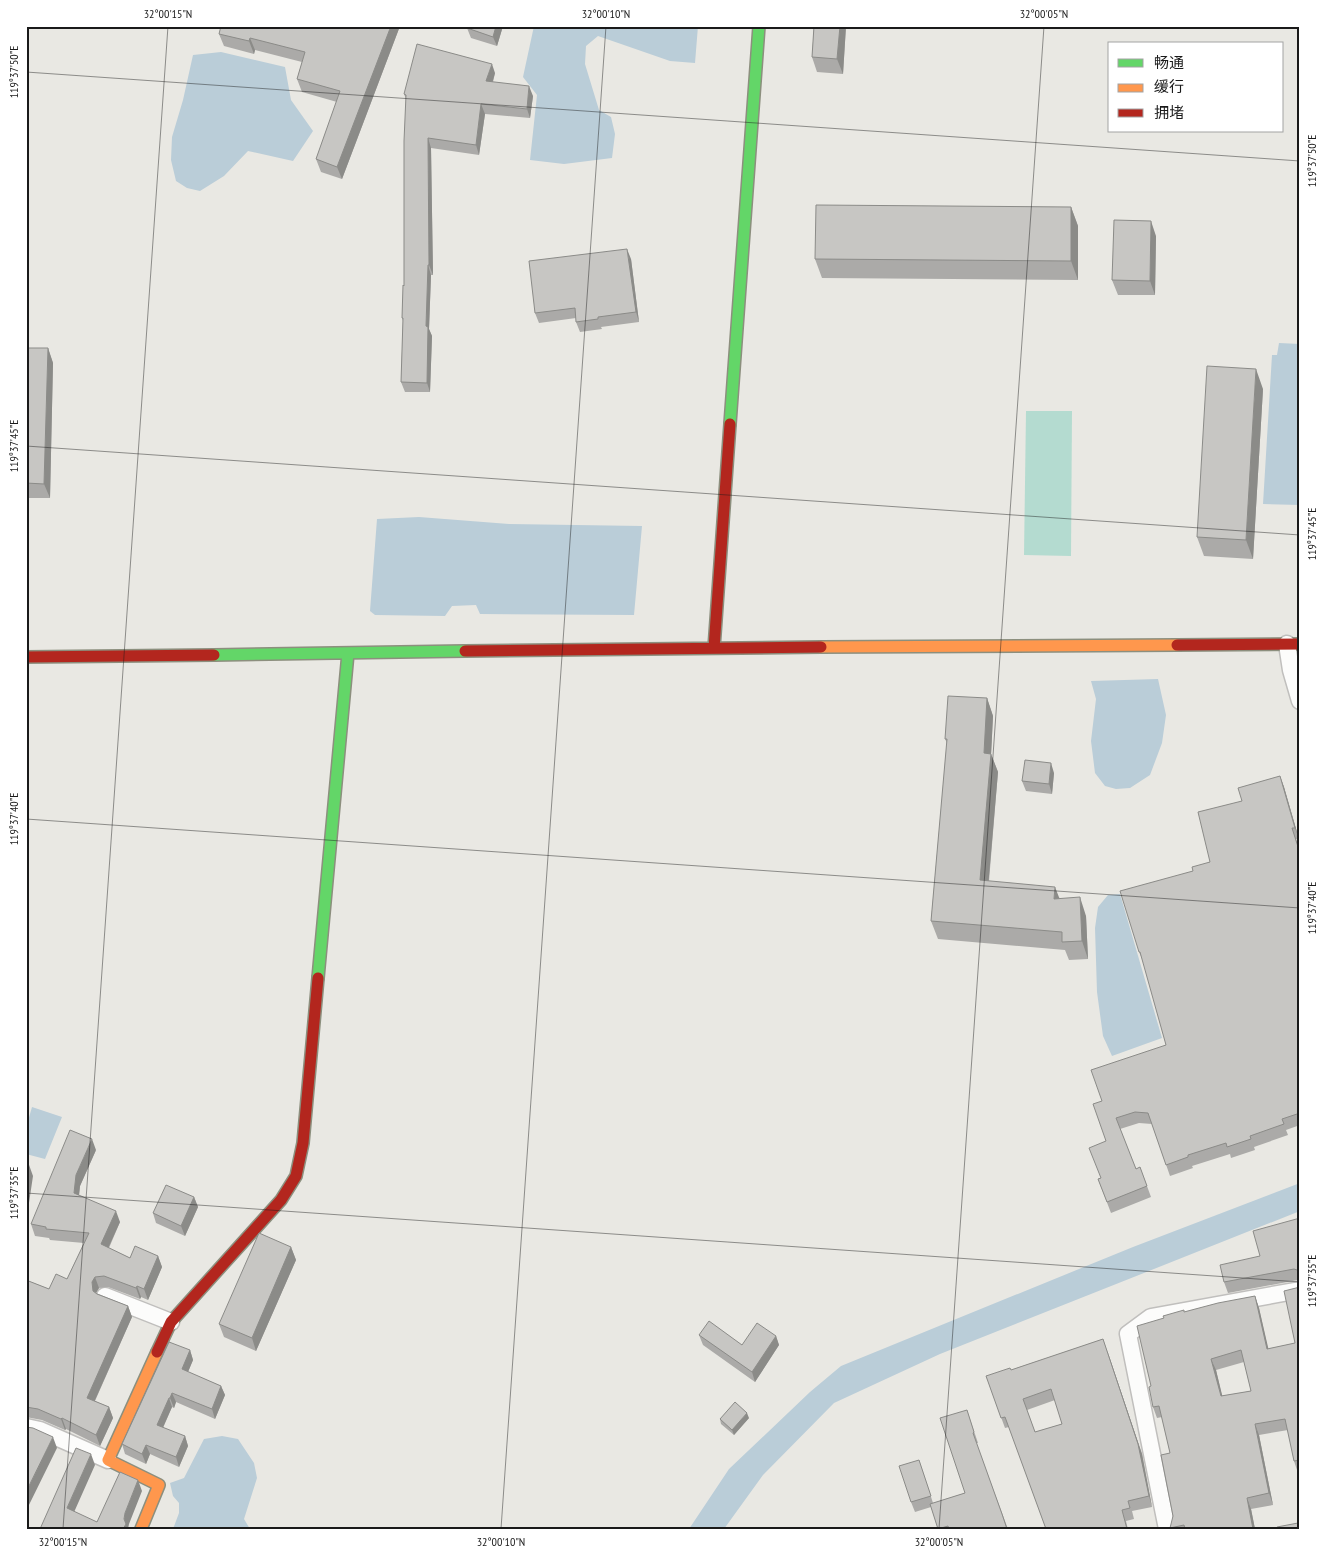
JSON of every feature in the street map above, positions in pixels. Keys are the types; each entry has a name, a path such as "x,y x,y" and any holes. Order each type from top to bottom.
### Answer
{"street":[{"path":"714,648 759,26"},
{"path":"26,657 714,648 1293,644 1291,670 1300,701"},
{"path":"108,1460 171,1322 282,1200 296,1176 303,1143 348,653"},
{"path":"1167,1529 1128,1334 1150,1317 1300,1290"},
{"path":"105,1296 171,1322"},
{"path":"26,1427 40,1430 159,1485 141,1529"}],"shaded area":[{"path":"534,26 698,26 695,63 670,61 598,36 586,46 585,64 599,110 611,117 615,134 612,158 564,164 530,160 537,95 523,77"},
{"path":"221,52 285,67 291,100 313,131 293,161 248,151 224,176 200,191 187,188 176,181 171,160 172,137 193,55"},
{"path":"1279,343 1300,344 1300,505 1263,504 1272,355 1277,355"},
{"path":"1026,411 1072,411 1071,556 1024,555"},
{"path":"419,517 509,524 642,526 634,615 480,614 476,605 452,606 445,616 375,615 370,611 377,519"},
{"path":"1158,679 1166,715 1162,743 1150,775 1130,788 1116,789 1105,786 1095,773 1091,741 1096,699 1091,681"},
{"path":"1120,894 1162,1038 1112,1056 1103,1036 1097,992 1095,928 1098,907 1108,895"},
{"path":"32,1107 62,1117 45,1159 26,1154 26,1128"},
{"path":"1300,1183 1300,1211 940,1354 834,1403 763,1475 724,1529 689,1529 729,1469 810,1392 841,1366 1133,1247"},
{"path":"222,1436 238,1439 254,1463 257,1478 244,1519 250,1529 173,1529 179,1513 179,1503 173,1496 170,1483 184,1478 204,1439"}],"building":[{"path":"221,26 391,26 337,167 316,159 340,91 297,79 305,52 250,38 249,41 219,34"},
{"path":"468,26 496,26 493,37 467,28"},
{"path":"814,26 840,26 837,59 812,57"},
{"path":"417,44 492,64 486,81 529,86 527,109 481,104 476,145 428,138 429,265 426,326 428,327 427,383 401,382 406,95 404,94"},
{"path":"816,205 1071,207 1071,261 815,259"},
{"path":"1114,220 1151,221 1150,281 1112,280"},
{"path":"627,249 636,312 576,322 575,308 535,313 529,261"},
{"path":"26,348 48,348 44,484 26,483"},
{"path":"1207,366 1256,369 1246,540 1197,537"},
{"path":"948,696 987,698 984,753 991,754 980,880 1055,887 1054,899 1080,897 1082,941 1062,942 1062,932 931,921 947,739 945,739"},
{"path":"1025,760 1051,763 1049,784 1022,781"},
{"path":"1280,776 1300,853 1300,1113 1282,1119 1284,1124 1250,1136 1251,1139 1227,1147 1226,1143 1188,1155 1188,1157 1166,1165 1148,1113 1135,1112 1116,1118 1136,1169 1140,1167 1147,1186 1107,1202 1098,1179 1101,1178 1089,1148 1106,1141 1093,1104 1102,1101 1091,1070 1166,1045 1140,952 1120,891 1193,871 1192,867 1210,862 1198,812 1242,801 1238,788"},
{"path":"70,1130 92,1139 76,1175 74,1193 116,1211 101,1244 130,1258 135,1246 158,1256 144,1289 137,1286 136,1288 104,1276 95,1277 92,1282 93,1291 97,1294 128,1306 87,1398 109,1407 96,1435 62,1418 38,1409 26,1407 26,1280 49,1289 56,1274 67,1279 89,1233 46,1229 46,1227 31,1224"},
{"path":"166,1185 194,1197 181,1226 153,1213"},
{"path":"1300,1218 1300,1271 1294,1269 1224,1282 1220,1265 1260,1256 1253,1231"},
{"path":"259,1233 291,1247 252,1338 219,1324"},
{"path":"1300,1287 1300,1460 1294,1461 1285,1419 1255,1424 1269,1493 1247,1498 1253,1529 1185,1529 1184,1525 1170,1528 1173,1516 1161,1455 1170,1453 1159,1406 1153,1407 1149,1387 1151,1386 1137,1326 1184,1310 1184,1312 1255,1296 1267,1349 1295,1343 1284,1291","holes":["1241,1350 1251,1391 1221,1396 1211,1359"]},
{"path":"709,1321 742,1345 757,1323 776,1336 752,1372 699,1335"},
{"path":"1103,1339 1138,1444 1149,1496 1128,1501 1130,1508 1122,1510 1127,1529 1046,1529 1005,1417 1001,1418 986,1376 1010,1368 1011,1370","holes":["1051,1389 1062,1424 1035,1432 1023,1399"]},
{"path":"169,1342 190,1350 182,1369 221,1386 212,1409 172,1393 157,1425 185,1436 176,1457 146,1445 142,1454 122,1444"},
{"path":"735,1402 747,1413 732,1430 720,1419"},
{"path":"967,1410 973,1433 1007,1529 949,1529 948,1526 938,1529 930,1504 965,1493 940,1418"},
{"path":"26,1427 53,1437 26,1492"},
{"path":"76,1448 91,1454 67,1508 97,1522 120,1472 138,1480 125,1513 124,1519 126,1524 123,1529 40,1529"},
{"path":"919,1460 931,1496 911,1502 899,1466"},
{"path":"1300,1523 1300,1529 1278,1529 1277,1527"}],"traffic: fast":[{"path":"730,424 759,26"},
{"path":"214,655 465,651"},
{"path":"318,978 348,653"}],"traffic: slow":[{"path":"821,647 1177,645"},
{"path":"141,1529 159,1485 108,1460 157,1352"}],"traffic: jam":[{"path":"714,648 730,424"},
{"path":"1177,645 1300,644"},
{"path":"465,651 821,647"},
{"path":"26,657 214,655"},
{"path":"157,1352 171,1322 281,1200 296,1176 303,1143 318,978"}]}
